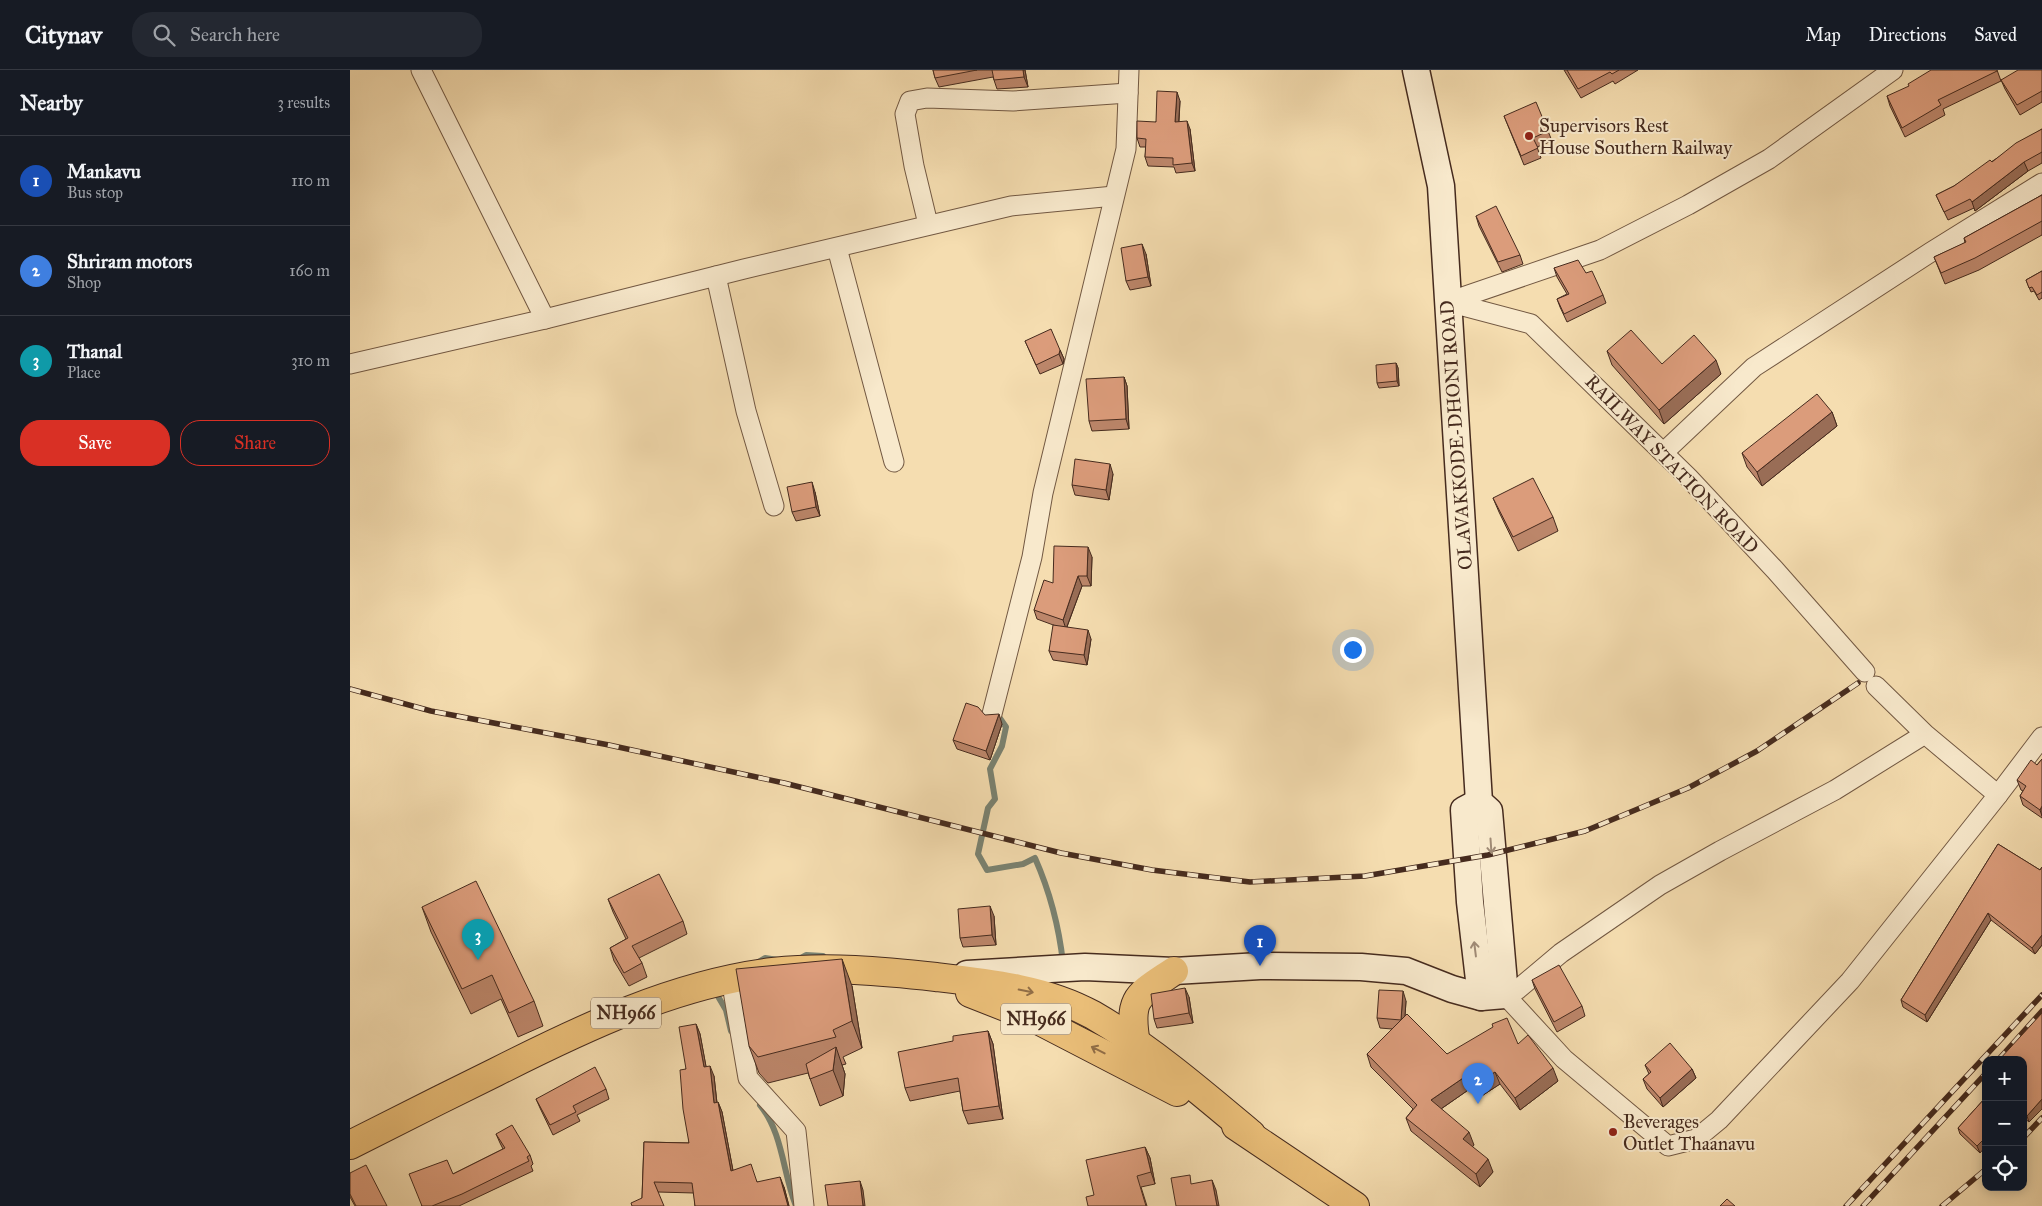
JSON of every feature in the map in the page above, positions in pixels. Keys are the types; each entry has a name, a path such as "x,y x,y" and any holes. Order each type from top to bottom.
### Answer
{"highway":[{"name":"NH966","path":"350,1145 574,1033 680,992 731,979 774,972 840,968 982,982 1047,995 1092,1015 1136,1044 1190,1084 1251,1134 1355,1206"},
{"path":"1136,1044 1133,1007 1144,991 1174,971"},
{"name":"NH966","path":"926,976 1036,1019 1142,1072 1251,1134"}],"main road":[{"name":"OLAVAKKODE-DHONI ROAD","path":"1416,70 1441,186 1479,802 1489,811 1493,996"},
{"path":"926,976 1085,967 1174,971 1260,966 1361,967 1406,971 1493,996"}],"street":[{"path":"421,70 545,319"},
{"path":"992,714 1032,558 1043,493 1126,149 1129,70"},
{"path":"1448,302 1600,250 1688,205 1770,159 1893,70"},
{"path":"928,224 914,166 905,114 910,101 927,98 1013,101 1128,93"},
{"path":"1664,452 1754,367 1931,252 2042,183"},
{"path":"350,364 545,319 928,224 1010,206 1114,196"},
{"path":"837,248 894,462"},
{"path":"716,276 746,410 774,506"},
{"name":"RAILWAY STATION ROAD","path":"1448,302 1531,324 1664,452 1775,570 1870,679 1925,734 1998,795"},
{"path":"1493,996 1517,990 1561,953 1660,886 1729,846 1835,790 1925,734"},
{"path":"1493,996 1564,1060 1668,1146 1696,1138 1720,1120 1850,981 2042,737"},
{"path":"731,979 748,1078 796,1131 804,1206"}],"building":[{"path":"933,70 977,70 935,78"},
{"path":"992,70 1023,70 1024,77 994,80"},
{"path":"1567,70 1619,70 1612,74 1610,72 1578,89"},
{"path":"1931,70 1997,71 1938,100 1941,105 1902,128 1887,96 1909,86 1908,84"},
{"path":"2018,70 2042,70 2042,91 2017,105 2001,80"},
{"path":"1157,91 1177,92 1175,122 1187,121 1192,163 1173,165 1173,158 1145,157 1146,139 1137,138 1137,121 1156,122"},
{"path":"1536,102 1548,131 1533,138 1538,148 1521,156 1504,116"},
{"path":"2042,129 2042,152 2024,162 1972,202 1970,199 1944,212 1936,195 1954,186 1990,160 1992,162 2016,143"},
{"path":"2042,195 2042,221 1975,258 1941,273 1934,257 1966,242 1964,238"},
{"path":"1496,206 1520,255 1498,262 1476,216"},
{"path":"1142,244 1148,277 1126,281 1121,248"},
{"path":"1578,260 1586,273 1592,271 1603,295 1564,314 1557,299 1569,294 1554,268"},
{"path":"2042,271 2042,292 2037,295 2032,287 2029,288 2026,280"},
{"path":"1051,329 1060,350 1059,354 1036,365 1025,341"},
{"path":"1631,330 1662,364 1694,335 1716,360 1659,410 1607,351"},
{"path":"1396,363 1397,381 1377,383 1376,365"},
{"path":"1124,377 1126,419 1089,421 1086,379"},
{"path":"1817,394 1832,412 1757,472 1742,453"},
{"path":"1075,459 1110,464 1106,490 1072,485"},
{"path":"1533,478 1553,517 1513,537 1493,498"},
{"path":"812,482 816,507 792,512 787,487"},
{"path":"1054,546 1088,547 1087,576 1078,576 1063,620 1034,610 1044,580 1053,583"},
{"path":"1053,625 1088,630 1084,655 1049,651"},
{"path":"966,703 978,707 985,715 999,714 986,751 953,740"},
{"path":"2042,759 2042,806 2040,810 2020,796 2026,786 2017,780 2031,760 2037,765"},
{"path":"1998,844 2040,870 2042,867 2042,935 2032,948 1988,913 1925,1015 1901,1000"},
{"path":"659,874 683,921 632,946 642,963 624,973 610,948 628,938 608,899"},
{"path":"476,881 534,1001 509,1013 492,975 462,989 422,907"},
{"path":"990,906 992,935 960,938 958,909"},
{"path":"842,959 852,1021 833,1030 836,1037 758,1057 749,1046 736,969"},
{"path":"1559,965 1582,1006 1554,1022 1532,980"},
{"path":"1185,988 1189,1013 1154,1019 1151,994"},
{"path":"1379,990 1403,991 1401,1020 1377,1018"},
{"path":"2042,1013 2042,1099 2027,1116 2027,1056 2003,1056"},
{"path":"1407,1014 1447,1054 1493,1027 1492,1024 1507,1018 1518,1044 1528,1035 1553,1068 1515,1098 1495,1072 1475,1084 1469,1074 1431,1100 1469,1132 1463,1139 1488,1159 1476,1174 1406,1118 1417,1105 1367,1054"},
{"path":"696,1024 704,1067 710,1066 714,1103 718,1102 731,1171 751,1164 757,1182 780,1177 788,1206 695,1206 692,1183 654,1182 664,1206 632,1206 631,1203 642,1198 644,1142 689,1143 683,1109 680,1070 686,1069 679,1027"},
{"path":"988,1031 999,1106 963,1111 958,1078 905,1088 898,1052 953,1041 953,1036"},
{"path":"1670,1043 1692,1069 1660,1098 1643,1079 1651,1072 1645,1065"},
{"path":"836,1047 833,1070 810,1079 806,1064"},
{"path":"595,1067 606,1089 573,1106 576,1112 550,1125 536,1099"},
{"path":"1982,1101 1982,1141 1977,1146 1958,1128"},
{"path":"512,1125 530,1155 527,1157 529,1161 462,1194 432,1206 422,1206 409,1174 447,1160 453,1174 505,1148 496,1134"},
{"path":"1145,1147 1151,1172 1137,1176 1146,1206 1088,1206 1086,1197 1094,1195 1086,1160"},
{"path":"366,1165 387,1206 356,1206 350,1194 350,1173"},
{"path":"1190,1175 1191,1184 1212,1180 1217,1206 1176,1206 1171,1178"},
{"path":"860,1181 863,1206 828,1206 825,1185"},
{"path":"1727,1199 1735,1206 1720,1206"}],"waterway":[{"path":"997,714 1006,727 1002,746 990,769 995,799 988,808 978,854 987,870 1023,864 1035,858 1053,910 1063,963"},
{"path":"797,960 806,955 823,956"},
{"path":"755,964 765,958 778,960"},
{"path":"716,993 726,1010 731,1031"},
{"path":"760,1105 768,1116 778,1141 796,1206"}],"railway":[{"path":"350,689 431,711 609,745 784,783 1061,853 1152,870 1250,882 1365,876 1488,855 1585,831 1688,788 1757,751 1858,683"},
{"path":"1846,1206 2042,995"},
{"path":"2002,1056 2042,1011"},
{"path":"1863,1206 1982,1077"},
{"path":"2027,1134 2042,1118"},
{"path":"1942,1206 1982,1172"}],"place":[{"name":"Supervisors Rest House Southern Railway","path":"1529,136"},
{"name":"Thanal","path":"478,960"},
{"name":"Mankavu","path":"1260,966"},
{"name":"Shriram motors","path":"1478,1104"},
{"name":"Beverages Outlet Thaanavu","path":"1613,1132"}]}
